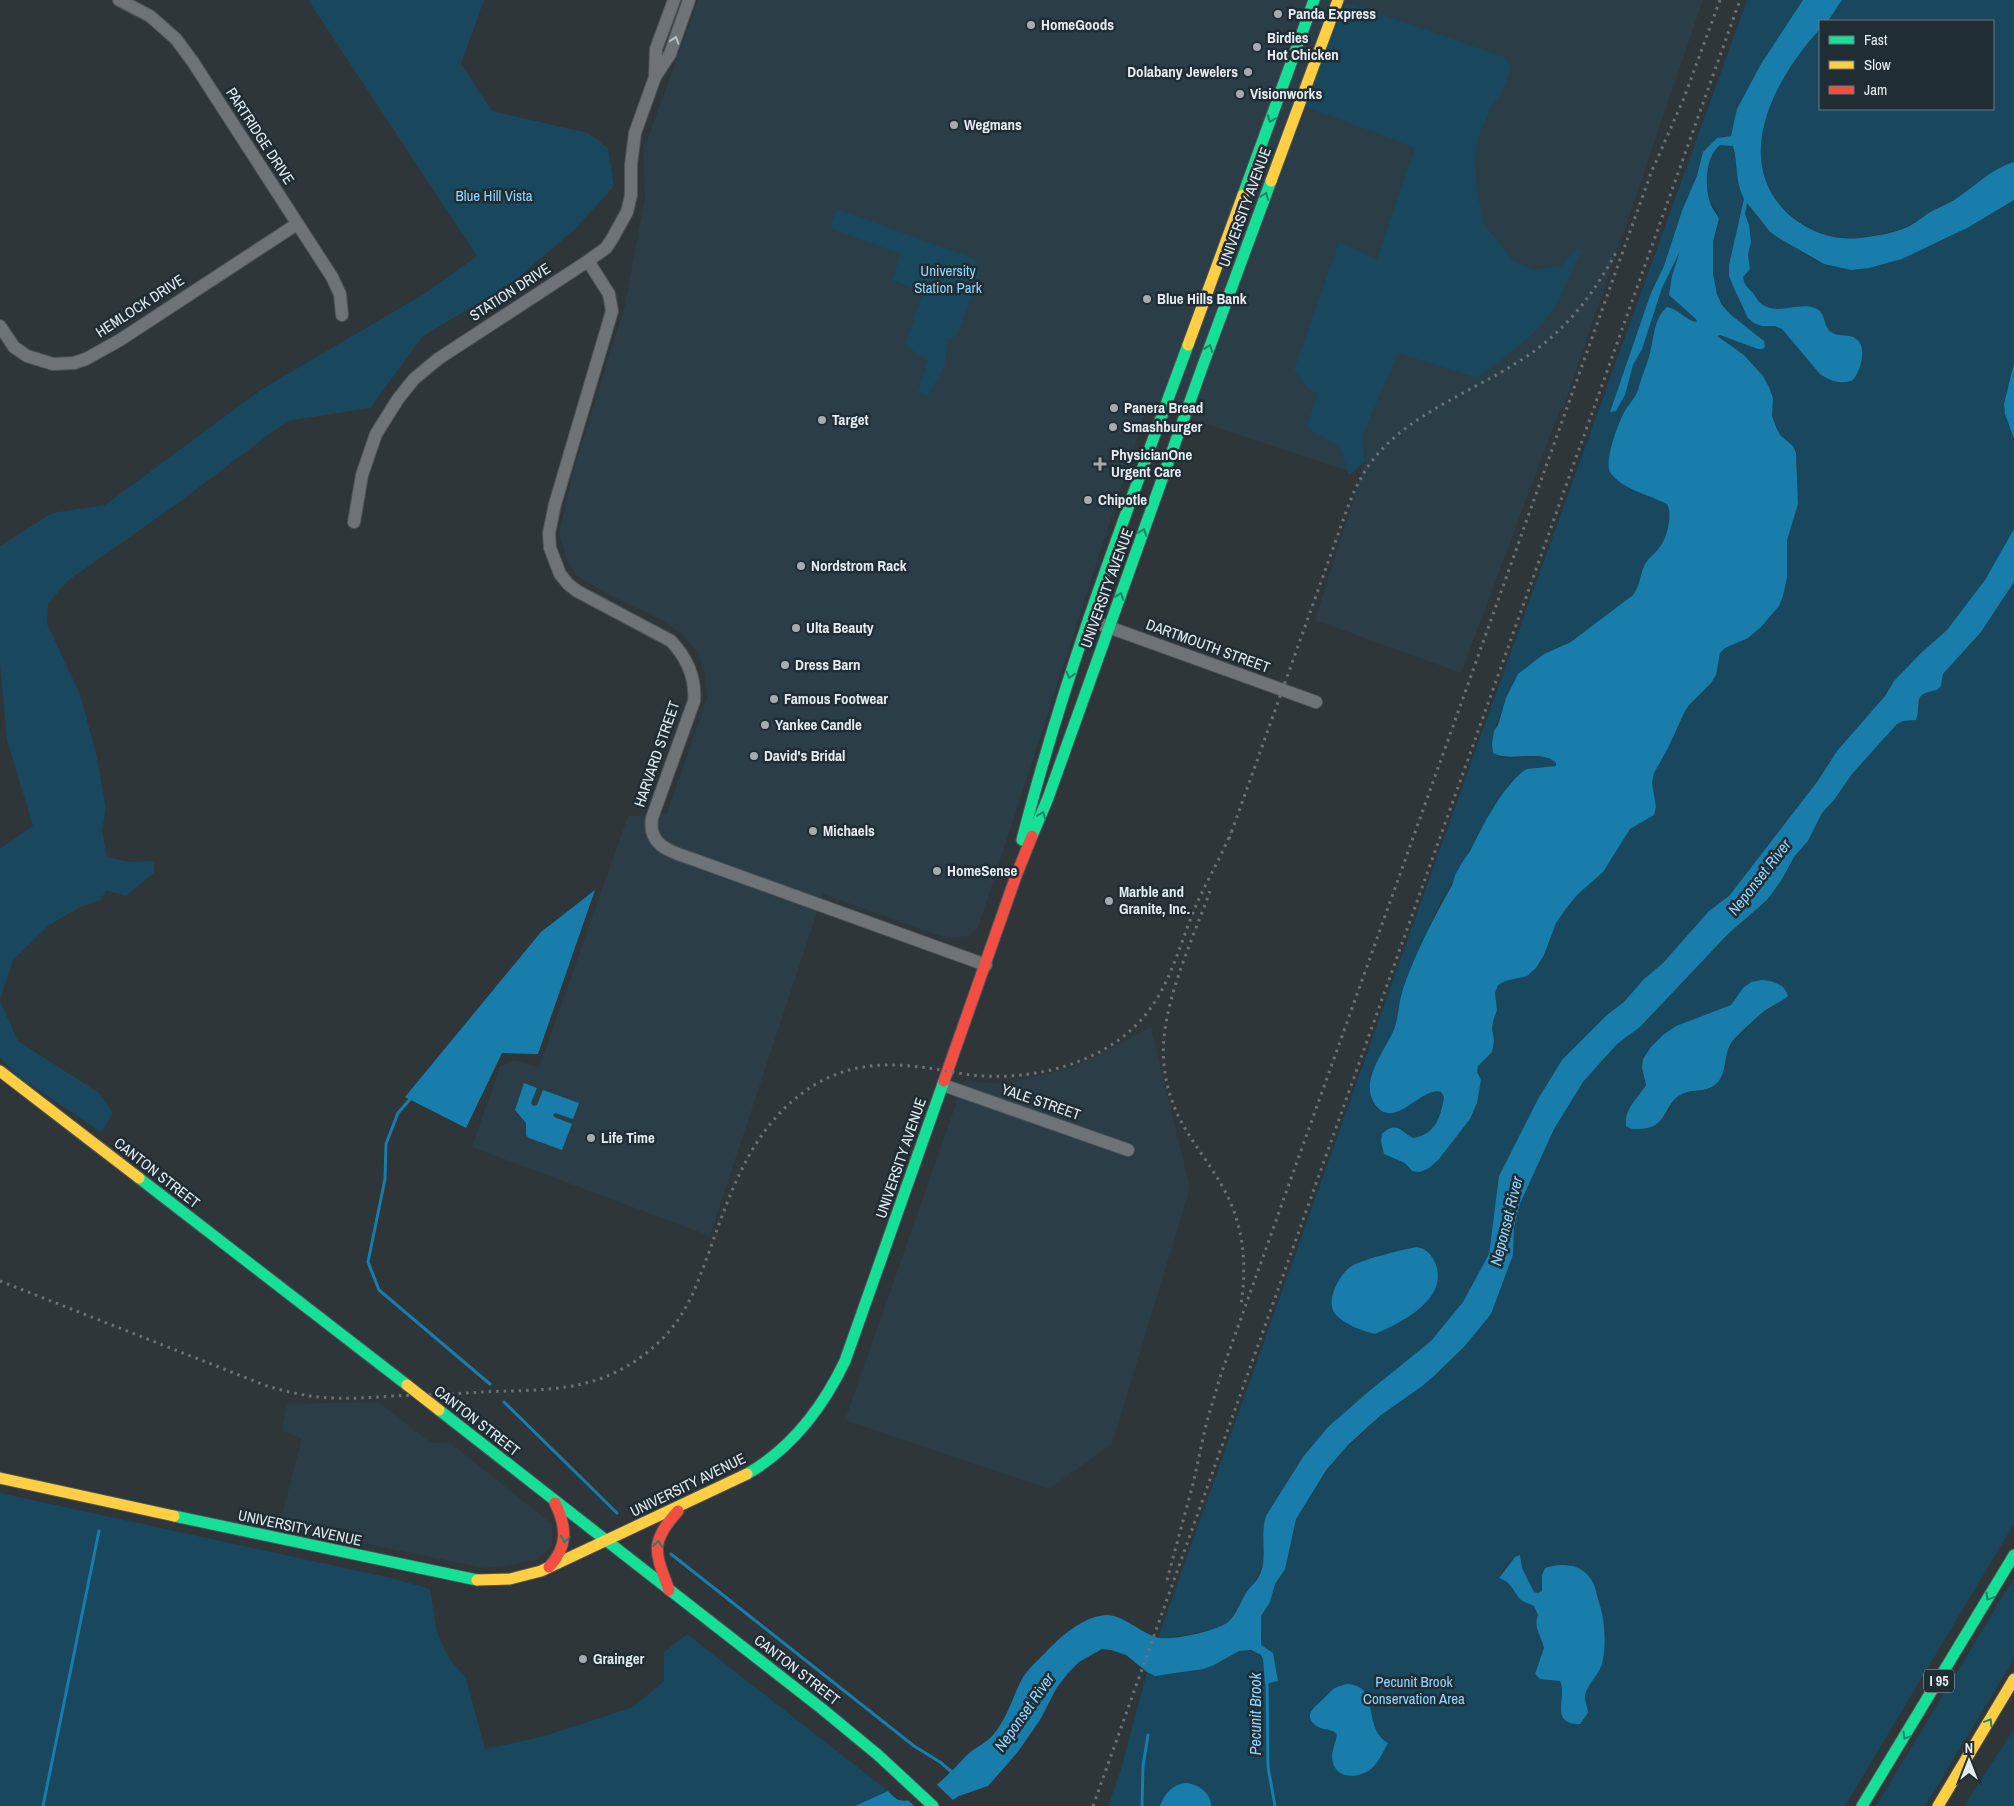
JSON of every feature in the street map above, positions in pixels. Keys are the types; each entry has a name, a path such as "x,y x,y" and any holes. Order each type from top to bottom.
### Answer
{"main road":[{"name":"UNIVERSITY AVENUE","path":"1016,876 1031,806 1071,671 1314,0"},
{"name":"UNIVERSITY AVENUE","path":"0,1478 466,1579 491,1582 508,1581 543,1571 736,1480 760,1466 792,1440 804,1427 827,1398 845,1361 1016,876 1045,806 1232,285 1338,0"},
{"name":"CANTON STREET","path":"0,1071 840,1722 932,1804"},
{"path":"543,1571 559,1556 566,1538 564,1523 554,1501"},
{"path":"669,1591 657,1556 656,1542 666,1523 685,1505"},
{"name":"I 95","path":"1862,1806 2014,1555"},
{"path":"1938,1806 2014,1679"}],"street":[{"name":"PARTRIDGE DRIVE","path":"119,0 150,16 176,39 212,90 332,277 340,294 342,315"},
{"name":"STATION DRIVE","path":"655,77 656,49 674,0"},
{"name":"STATION DRIVE","path":"354,522 362,475 376,434 398,399 414,379 438,359 588,261 606,248 612,239 627,212 631,195 631,165 634,139 655,77 670,54 689,0"},
{"name":"HEMLOCK DRIVE","path":"0,326 14,347 27,356 53,364 74,363 86,359 120,340 297,224"},
{"name":"HARVARD STREET","path":"588,261 609,294 612,312 554,504 549,540 555,564 568,584 589,598 671,641 680,650 689,667 694,683 694,701 652,818 652,835 668,849 695,860 986,965"},
{"name":"DARTMOUTH STREET","path":"1089,620 1316,702"},
{"name":"YALE STREET","path":"943,1085 1128,1150"}],"shaded area":[{"path":"698,0 1703,0 1563,409 1560,409 1461,673 1315,620 1365,462 1364,448 1354,473 1148,405 978,928 968,936 943,937 823,894 710,1236 472,1147 500,1067 514,1060 539,1068 628,816 667,814 707,698 705,674 698,652 684,636 664,621 607,594 577,576 567,561 559,533 574,469 625,305 645,196 643,152"},
{"path":"1151,1027 1190,1188 1112,1444 1049,1489 845,1420 964,1081 1006,1084 1079,1065"},
{"path":"378,1402 431,1443 449,1442 552,1524 552,1546 538,1559 507,1566 484,1568 279,1526 302,1438 282,1431 287,1404"}],"green space":[{"name":"Blue Hill Vista","path":"308,0 484,0 461,64 492,111 588,133 608,148 614,186 575,229 512,283 423,336 370,408 287,421 174,506 66,582 48,604 47,624 80,694 97,757 106,809 102,831 107,857 130,862 154,861 154,873 126,896 106,890 101,900 80,907 48,926 13,960 0,999 0,849 33,826 7,740 0,664 0,546 52,513 105,505 262,389 424,294 477,256"},
{"path":"1747,0 1803,0 1761,64 1737,109 1731,136 1724,136 1705,149 1697,176 1678,224 1713,241 1719,220 1709,198 1707,181 1709,162 1717,148 1724,145 1733,146 1741,194 1755,215 1770,232 1816,261 1845,269 1869,268 1902,259 1969,227 2014,200 2014,363 2004,404 2005,414 2014,439 2014,529 1985,580 1947,630 1894,681 1885,696 1837,751 1817,782 1729,896 1709,911 1663,963 1562,1060 1538,1099 1499,1176 1489,1254 1469,1292 1456,1312 1431,1341 1328,1427 1303,1457 1266,1516 1263,1562 1260,1573 1232,1617 1227,1623 1218,1628 1171,1638 1158,1638 1469,768","holes":["1689,279 1713,281 1720,300 1731,315","1763,376 1772,393 1772,416 1776,427 1780,435 1793,446 1797,462 1798,504 1790,526","1645,599 1661,758 1652,782 1400,997 1440,904 1495,804 1510,783 1536,768 1556,766 1556,763 1551,759 1544,757 1507,758 1501,757 1492,749 1494,731 1514,681","1372,1073 1430,1091 1419,1099 1396,1110 1386,1111 1378,1109 1373,1103 1371,1091","1395,1251 1375,1334 1353,1326 1336,1315 1343,1274 1351,1266"]},
{"path":"1842,0 2014,0 2014,162 1996,170 1948,205 1929,213 1899,230 1860,238 1849,238 1831,236 1813,230 1797,220 1773,194 1765,178 1761,160 1761,141 1768,110 1774,95 1790,67 1819,30 1819,110 1994,110 1994,20 1829,20"},
{"path":"1345,4 1355,5 1504,57 1509,64 1510,71 1501,94 1493,104 1479,135 1475,155 1477,192 1483,222 1512,260 1533,270 1562,266 1576,248 1581,250 1568,282 1544,321 1517,348 1477,378 1398,353 1363,435 1365,462 1349,475 1340,447 1306,427 1318,394 1309,390 1294,370 1339,242 1377,259 1415,148 1305,106"},
{"name":"University Station Park","path":"837,209 975,259 980,273 957,336 948,339 945,365 928,396 918,392 928,360 905,346 923,292 892,280 901,254 830,228"},
{"name":"Pecunit Brook Conservation Area","path":"2014,582 2014,1524 1845,1806 1174,1806 1165,1795 1160,1806 1108,1806 1121,1769 1147,1672 1162,1675 1184,1672 1247,1650 1260,1655 1263,1659 1264,1678 1277,1672 1273,1657 1261,1645 1249,1622 1280,1530 1309,1499 1332,1462 1381,1415 1433,1377 1464,1347 1491,1314 1513,1255 1514,1228 1519,1206 1554,1129 1583,1082 1617,1044 1640,1027 1728,934 1767,900 1781,881 1794,857 1808,841 1822,813 1834,800 1852,774 1897,724 1903,721 1911,722 1920,708 1919,700 1923,694 1937,690 1941,686 1943,674 1981,632","holes":["1743,988 1783,1000 1762,1013 1732,1042 1727,1052 1726,1067 1714,1085 1704,1090 1684,1093 1676,1097 1666,1115 1627,1111 1646,1085 1642,1068 1643,1059 1651,1047 1676,1026 1731,1005","1520,1555 1522,1568 1534,1592 1542,1591 1542,1575 1545,1569 1553,1565 1598,1598 1606,1635 1602,1659 1536,1622 1538,1615 1534,1606 1520,1599 1509,1584 1499,1578 1508,1564"]},
{"path":"0,1001 18,1041 99,1093 113,1113 101,1132 19,1077 0,1058"},
{"path":"0,1493 391,1578 430,1589 437,1633 450,1660 466,1678 485,1749 541,1737 633,1707 664,1681 664,1652 687,1634 888,1791 855,1806 0,1806"},
{"path":"2014,1578 2014,1659 1925,1806 1876,1806"},
{"path":"2014,1729 2014,1806 1964,1806"}],"water":[{"path":"1803,0 1842,0 1829,20 1819,20 1819,30 1787,72 1774,97 1765,122 1761,148 1763,173 1774,196 1793,218 1808,228 1825,235 1851,239 1900,230 1953,200 1991,173 2014,162 2014,200 1969,227 1902,259 1869,268 1851,270 1824,264 1782,240 1770,232 1747,203 1745,214 1749,225 1751,242 1748,255 1750,269 1743,277 1746,286 1763,305 1769,308 1782,309 1802,306 1819,310 1826,326 1831,332 1853,337 1861,345 1861,364 1856,376 1853,380 1836,382 1820,374 1782,329 1775,326 1762,326 1748,318 1729,276 1729,265 1744,199 1739,186 1735,153 1733,146 1720,145 1715,150 1707,173 1707,190 1711,205 1719,219 1713,241 1713,274 1717,294 1722,305 1731,315 1764,341 1765,347 1758,349 1720,335 1717,336 1744,355 1763,376 1773,398 1772,416 1776,427 1780,435 1793,446 1796,453 1798,504 1787,540 1787,577 1783,596 1779,606 1761,627 1748,638 1725,648 1720,653 1716,675 1684,713 1654,773 1652,783 1656,807 1654,815 1630,829 1603,872 1577,895 1565,910 1556,923 1544,955 1536,968 1527,976 1505,981 1498,985 1495,993 1497,1010 1492,1029 1494,1040 1492,1052 1478,1066 1477,1072 1481,1080 1477,1103 1470,1119 1439,1159 1429,1168 1420,1172 1412,1171 1405,1163 1384,1154 1381,1141 1382,1134 1391,1128 1399,1128 1413,1138 1427,1133 1439,1118 1444,1097 1441,1092 1426,1094 1401,1110 1392,1113 1384,1112 1377,1107 1371,1098 1371,1077 1395,1027 1402,991 1419,948 1462,862 1493,809 1513,781 1522,772 1527,769 1556,766 1556,763 1543,757 1508,757 1493,753 1494,731 1498,725 1506,698 1518,674 1544,654 1571,642 1633,595 1639,585 1644,566 1664,539 1669,520 1667,504 1621,483 1610,472 1609,459 1613,440 1620,422 1638,390 1649,358 1659,317 1667,307 1689,320 1697,322 1669,295 1672,276 1680,251 1662,288 1642,349 1633,365 1625,395 1616,411 1610,412 1651,293 1664,266 1682,211 1697,176 1703,152 1717,138 1731,136 1737,109 1761,64"},
{"path":"2014,363 2014,439 2005,414 2004,404"},
{"name":"Neponset River","path":"2014,529 2014,582 1981,632 1943,674 1941,686 1937,690 1923,694 1920,697 1916,720 1903,721 1897,724 1852,774 1834,800 1822,813 1808,841 1794,857 1781,881 1767,900 1728,934 1640,1027 1617,1044 1583,1082 1554,1129 1519,1206 1514,1228 1513,1255 1491,1314 1464,1347 1433,1377 1381,1415 1349,1444 1327,1469 1296,1519 1285,1569 1275,1584 1270,1602 1261,1616 1261,1645 1273,1653 1278,1681 1265,1684 1263,1659 1261,1655 1251,1650 1239,1651 1203,1669 1155,1676 1126,1655 1102,1649 1079,1662 1068,1673 1056,1689 1040,1720 1017,1753 988,1786 959,1796 943,1806 855,1806 888,1791 899,1800 917,1798 945,1778 969,1753 993,1735 1002,1721 1022,1679 1036,1662 1058,1640 1073,1628 1089,1619 1098,1616 1113,1616 1155,1637 1170,1638 1214,1629 1231,1619 1261,1572 1266,1516 1303,1457 1328,1427 1431,1341 1463,1302 1489,1254 1499,1176 1538,1099 1562,1060 1607,1015 1624,1002 1643,980 1663,963 1709,911 1729,896 1817,782 1837,751 1885,696 1894,681 1947,630 1985,580"},
{"path":"595,890 538,1054 502,1053 466,1128 405,1097 541,932"},
{"path":"1762,980 1774,982 1781,986 1788,996 1768,1008 1734,1039 1727,1052 1723,1072 1718,1082 1709,1088 1687,1092 1676,1098 1661,1120 1649,1128 1631,1129 1626,1126 1629,1109 1646,1085 1642,1068 1643,1059 1651,1047 1676,1026 1731,1005 1743,988 1751,982"},
{"path":"524,1083 537,1088 531,1103 533,1106 537,1105 543,1090 579,1103 573,1119 555,1113 553,1115 572,1124 562,1150 529,1138 526,1135 526,1123 515,1110"},
{"path":"1417,1247 1424,1249 1431,1255 1436,1265 1438,1278 1435,1289 1429,1299 1419,1309 1397,1324 1375,1334 1349,1325 1336,1315 1332,1303 1334,1289 1341,1276 1350,1267 1372,1258"},
{"path":"1520,1555 1522,1568 1534,1592 1542,1591 1542,1575 1545,1568 1557,1565 1581,1569 1594,1585 1604,1623 1605,1639 1602,1664 1585,1694 1588,1713 1580,1724 1570,1723 1562,1714 1562,1687 1560,1681 1540,1679 1535,1674 1544,1648 1536,1624 1538,1615 1534,1606 1520,1599 1509,1584 1499,1578 1515,1557"},
{"path":"1347,1684 1358,1686 1364,1692 1368,1699 1375,1727 1380,1736 1388,1743 1379,1760 1371,1769 1365,1773 1353,1776 1341,1773 1333,1764 1332,1754 1337,1734 1315,1725 1310,1716 1314,1708 1331,1691 1336,1687"},
{"path":"1186,1783 1195,1785 1203,1790 1209,1797 1211,1806 1160,1806 1170,1790 1177,1785"}],"pier":[{"path":"935,1783 954,1801 947,1806 914,1806 906,1798 923,1793"}],"waterway":[{"path":"412,1097 398,1113 386,1144 385,1179 368,1262 379,1290 490,1384"},
{"path":"504,1402 617,1513"},
{"path":"43,1806 99,1531"},
{"path":"671,1554 914,1746 940,1762 953,1773"},
{"name":"Pecunit Brook","path":"1267,1680 1268,1767 1275,1806"},
{"path":"1142,1806 1143,1766 1148,1735"}],"railway":[{"path":"1167,1580 1220,1377 1651,173 1684,98 1720,0"},
{"path":"1093,1806 1740,0"},
{"path":"1229,839 1349,505 1366,469 1392,439 1411,424 1453,398 1497,375 1550,339 1573,316 1593,291 1618,249"},
{"path":"0,1281 267,1386 305,1395 352,1398 528,1390 573,1386 602,1378 640,1358 662,1339 680,1317 696,1286 736,1181 748,1158 776,1117 794,1100 816,1084 833,1075 868,1066 903,1065 984,1076 1011,1076 1038,1073 1065,1066 1091,1056 1114,1043 1135,1026 1159,995 1197,903 1231,832"},
{"path":"1210,891 1171,1000 1166,1022 1164,1065 1167,1085 1180,1119 1226,1193 1237,1220 1244,1261 1241,1304"}],"traffic: fast":[{"path":"1243,195 1314,0"},
{"path":"1032,836 1048,798 1271,181"},
{"path":"1022,840 1039,777 1078,652 1120,529 1188,345"},
{"path":"747,1474 778,1452 805,1425 827,1394 845,1361 944,1081"},
{"path":"139,1178 407,1385"},
{"path":"439,1410 821,1708 878,1755 933,1806"},
{"path":"174,1516 477,1580"},
{"path":"1862,1806 2014,1555"}],"traffic: slow":[{"path":"1271,181 1338,0"},
{"path":"1188,345 1243,195"},
{"path":"0,1071 139,1178"},
{"path":"407,1385 439,1410"},
{"path":"477,1580 510,1579 541,1571 747,1474"},
{"path":"0,1478 174,1516"},
{"path":"1938,1806 2014,1679"}],"traffic: jam":[{"path":"944,1081 1016,876 1032,836"},
{"path":"549,1567 560,1552 564,1536 562,1520 555,1503"},
{"path":"669,1590 660,1566 657,1548 662,1532 678,1511"}],"place":[{"name":"Panda Express","path":"1278,14"},
{"name":"HomeGoods","path":"1031,25"},
{"name":"Birdies Hot Chicken","path":"1257,47"},
{"name":"Dolabany Jewelers","path":"1248,72"},
{"name":"Visionworks","path":"1240,94"},
{"name":"Wegmans","path":"954,125"},
{"name":"Blue Hills Bank","path":"1147,299"},
{"name":"Panera Bread","path":"1114,408"},
{"name":"Target","path":"822,420"},
{"name":"Smashburger","path":"1113,427"},
{"name":"PhysicianOne Urgent Care","path":"1100,464"},
{"name":"Chipotle","path":"1088,500"},
{"name":"Nordstrom Rack","path":"801,566"},
{"name":"Ulta Beauty","path":"796,628"},
{"name":"Dress Barn","path":"785,665"},
{"name":"Famous Footwear","path":"774,699"},
{"name":"Yankee Candle","path":"765,725"},
{"name":"David's Bridal","path":"754,756"},
{"name":"Michaels","path":"813,831"},
{"name":"HomeSense","path":"937,871"},
{"name":"Marble and Granite, Inc.","path":"1109,901"},
{"name":"Life Time","path":"591,1138"},
{"name":"Grainger","path":"583,1659"}]}
